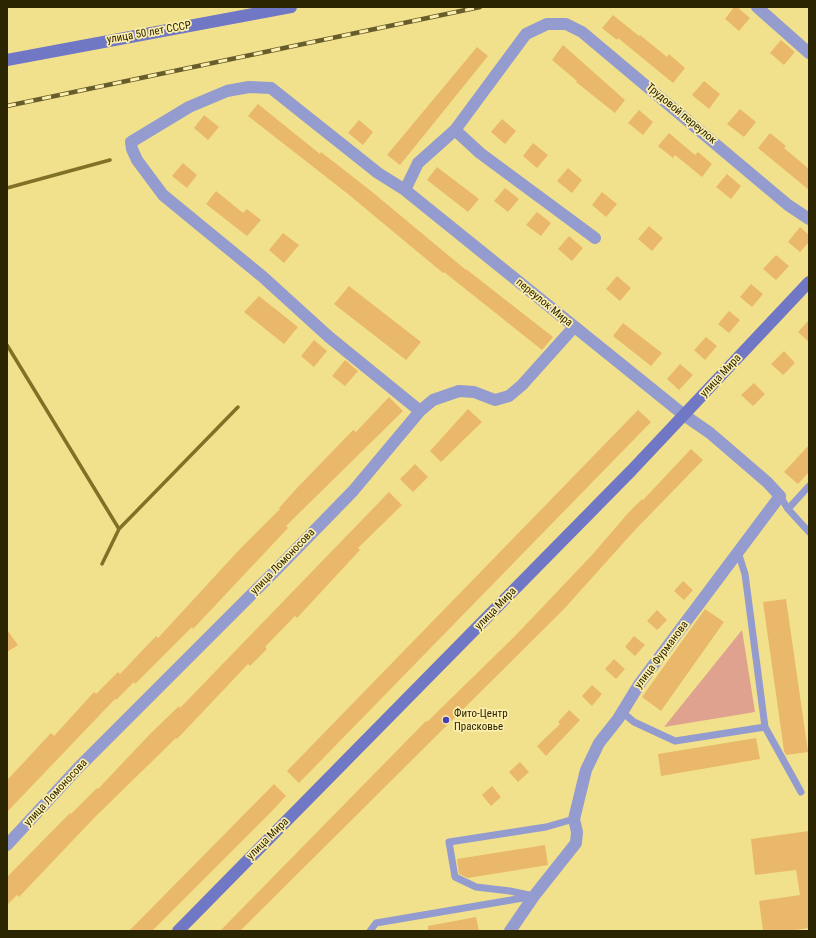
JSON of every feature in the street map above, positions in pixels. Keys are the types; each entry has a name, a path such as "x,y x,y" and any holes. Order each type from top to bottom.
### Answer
{"main road":[{"name":"улица 50 лет СССР","path":"7,60 291,7"},
{"name":"улица Мира","path":"178,931 684,415 809,282"}],"street":[{"path":"757,7 809,53"},
{"name":"Трудовой переулок","path":"455,130 526,34 547,24 566,24 582,32 788,204 809,219"},
{"name":"переулок Мира","path":"420,411 329,337 263,277 163,195 132,150 131,142 189,107 227,91 249,87 271,88 378,174 405,190 574,328 684,415"},
{"path":"405,190 418,163 455,130 480,153 594,238"},
{"name":"улица Ломоносова","path":"7,845 79,767 353,491 420,411 433,400 459,391 474,392 495,400 509,396 522,385 574,328"},
{"path":"684,415 710,433 767,482 780,496"},
{"name":"улица Фурманова","path":"510,931 534,896 576,843 578,832 574,819 586,770 599,743 618,719 640,684 718,580 737,551 780,496"}],"lane":[{"path":"788,509 809,486"},
{"path":"780,496 788,509 809,532"},
{"path":"737,551 745,574 764,727 801,792"},
{"path":"622,712 634,722 674,741 764,727"},
{"path":"534,896 510,891 476,887 455,877 449,842 546,827 574,819"},
{"path":"370,931 376,923 534,896"}],"shaded area":[{"path":"742,630 755,712 664,727"}],"building":[{"path":"734,7 737,7 750,18 739,31 725,19"},
{"path":"613,15 667,57 669,54 685,68 673,83 618,38 617,40 602,28"},
{"path":"781,40 795,52 784,65 770,53"},
{"path":"563,45 625,100 615,113 576,82 577,81 552,60"},
{"path":"477,47 488,56 400,165 387,155"},
{"path":"704,81 720,94 709,109 692,95"},
{"path":"258,104 320,154 321,152 371,191 466,270 553,337 542,350 444,272 443,273 348,194 248,116"},
{"path":"740,109 756,122 744,137 727,124"},
{"path":"639,110 653,122 643,135 628,123"},
{"path":"204,115 219,127 208,140 194,128"},
{"path":"502,119 516,131 505,144 491,132"},
{"path":"359,120 373,132 363,145 348,133"},
{"path":"669,133 695,155 698,152 712,164 702,177 675,155 673,158 658,146"},
{"path":"770,133 786,146 784,148 809,169 809,190 758,148"},
{"path":"533,143 548,155 537,168 523,156"},
{"path":"183,163 197,175 187,188 172,176"},
{"path":"437,167 479,199 468,212 427,180"},
{"path":"568,168 582,180 572,193 557,181"},
{"path":"727,174 741,186 731,199 716,187"},
{"path":"505,188 519,199 508,212 494,201"},
{"path":"216,191 243,213 247,209 261,220 247,236 206,204"},
{"path":"602,192 617,204 606,217 592,205"},
{"path":"537,212 551,223 541,236 526,225"},
{"path":"649,226 663,238 652,251 638,239"},
{"path":"800,227 809,235 809,242 800,252 788,242"},
{"path":"283,233 299,245 284,263 269,250"},
{"path":"569,236 583,248 572,261 558,249"},
{"path":"776,255 789,266 776,280 763,269"},
{"path":"617,276 631,288 620,301 606,289"},
{"path":"751,284 763,294 752,307 740,297"},
{"path":"349,286 421,342 406,360 334,304"},
{"path":"259,296 298,327 284,344 244,312"},
{"path":"729,311 740,320 729,333 718,324"},
{"path":"809,320 809,342 798,332"},
{"path":"623,323 662,353 651,366 613,336"},
{"path":"706,337 717,346 705,360 694,350"},
{"path":"314,340 327,351 314,367 301,356"},
{"path":"784,351 795,363 783,375 771,364"},
{"path":"345,360 358,371 345,386 332,376"},
{"path":"680,364 693,375 679,390 667,379"},
{"path":"754,383 765,394 753,406 741,395"},
{"path":"389,397 403,411 286,526 288,528 193,629 192,627 135,684 134,682 116,700 115,699 7,812 7,780 51,733 54,736 94,692 96,694 118,672 120,674 156,636 158,638 239,550 280,509 279,508 297,488 353,430 356,432"},
{"path":"468,409 482,422 441,462 430,451"},
{"path":"638,410 651,422 299,783 287,771"},
{"path":"809,445 809,472 798,484 784,472"},
{"path":"691,449 703,460 635,530 564,609 240,931 220,931 426,721 427,722 515,636 592,555 629,512 642,499 643,500"},
{"path":"415,464 428,477 413,492 400,479"},
{"path":"389,492 402,505 358,548 360,550 297,618 295,616 265,647 267,649 250,666 248,664 177,739 176,738 95,817 19,897 17,895 7,905 7,877 70,813 71,814 97,788 98,789 151,733 179,706 180,708"},
{"path":"683,581 693,590 684,600 674,591"},
{"path":"786,599 808,752 786,755 784,751 763,602"},
{"path":"705,609 724,622 661,711 642,697"},
{"path":"657,610 667,620 657,630 647,621"},
{"path":"7,630 18,645 7,652"},
{"path":"634,636 645,645 635,656 625,647"},
{"path":"614,659 625,669 616,679 605,669"},
{"path":"592,685 602,694 592,706 582,696"},
{"path":"569,710 580,720 546,756 537,746 560,724 558,722"},
{"path":"756,738 760,759 661,776 658,754"},
{"path":"520,762 529,772 518,782 509,772"},
{"path":"274,784 286,796 273,810 152,931 129,931"},
{"path":"492,786 501,797 491,806 482,795"},
{"path":"809,831 809,928 788,931 763,931 759,901 800,895 796,870 755,875 751,839"},
{"path":"545,845 548,865 468,878 459,874 457,859"},
{"path":"476,917 479,931 428,931 428,926"}],"waterway":[{"path":"7,188 110,160"},
{"path":"7,345 119,529"},
{"path":"102,564 119,529 238,407"}],"railway":[{"path":"7,106 480,7"}],"place":[{"name":"Фито-Центр Прасковье","path":"446,720"}]}
